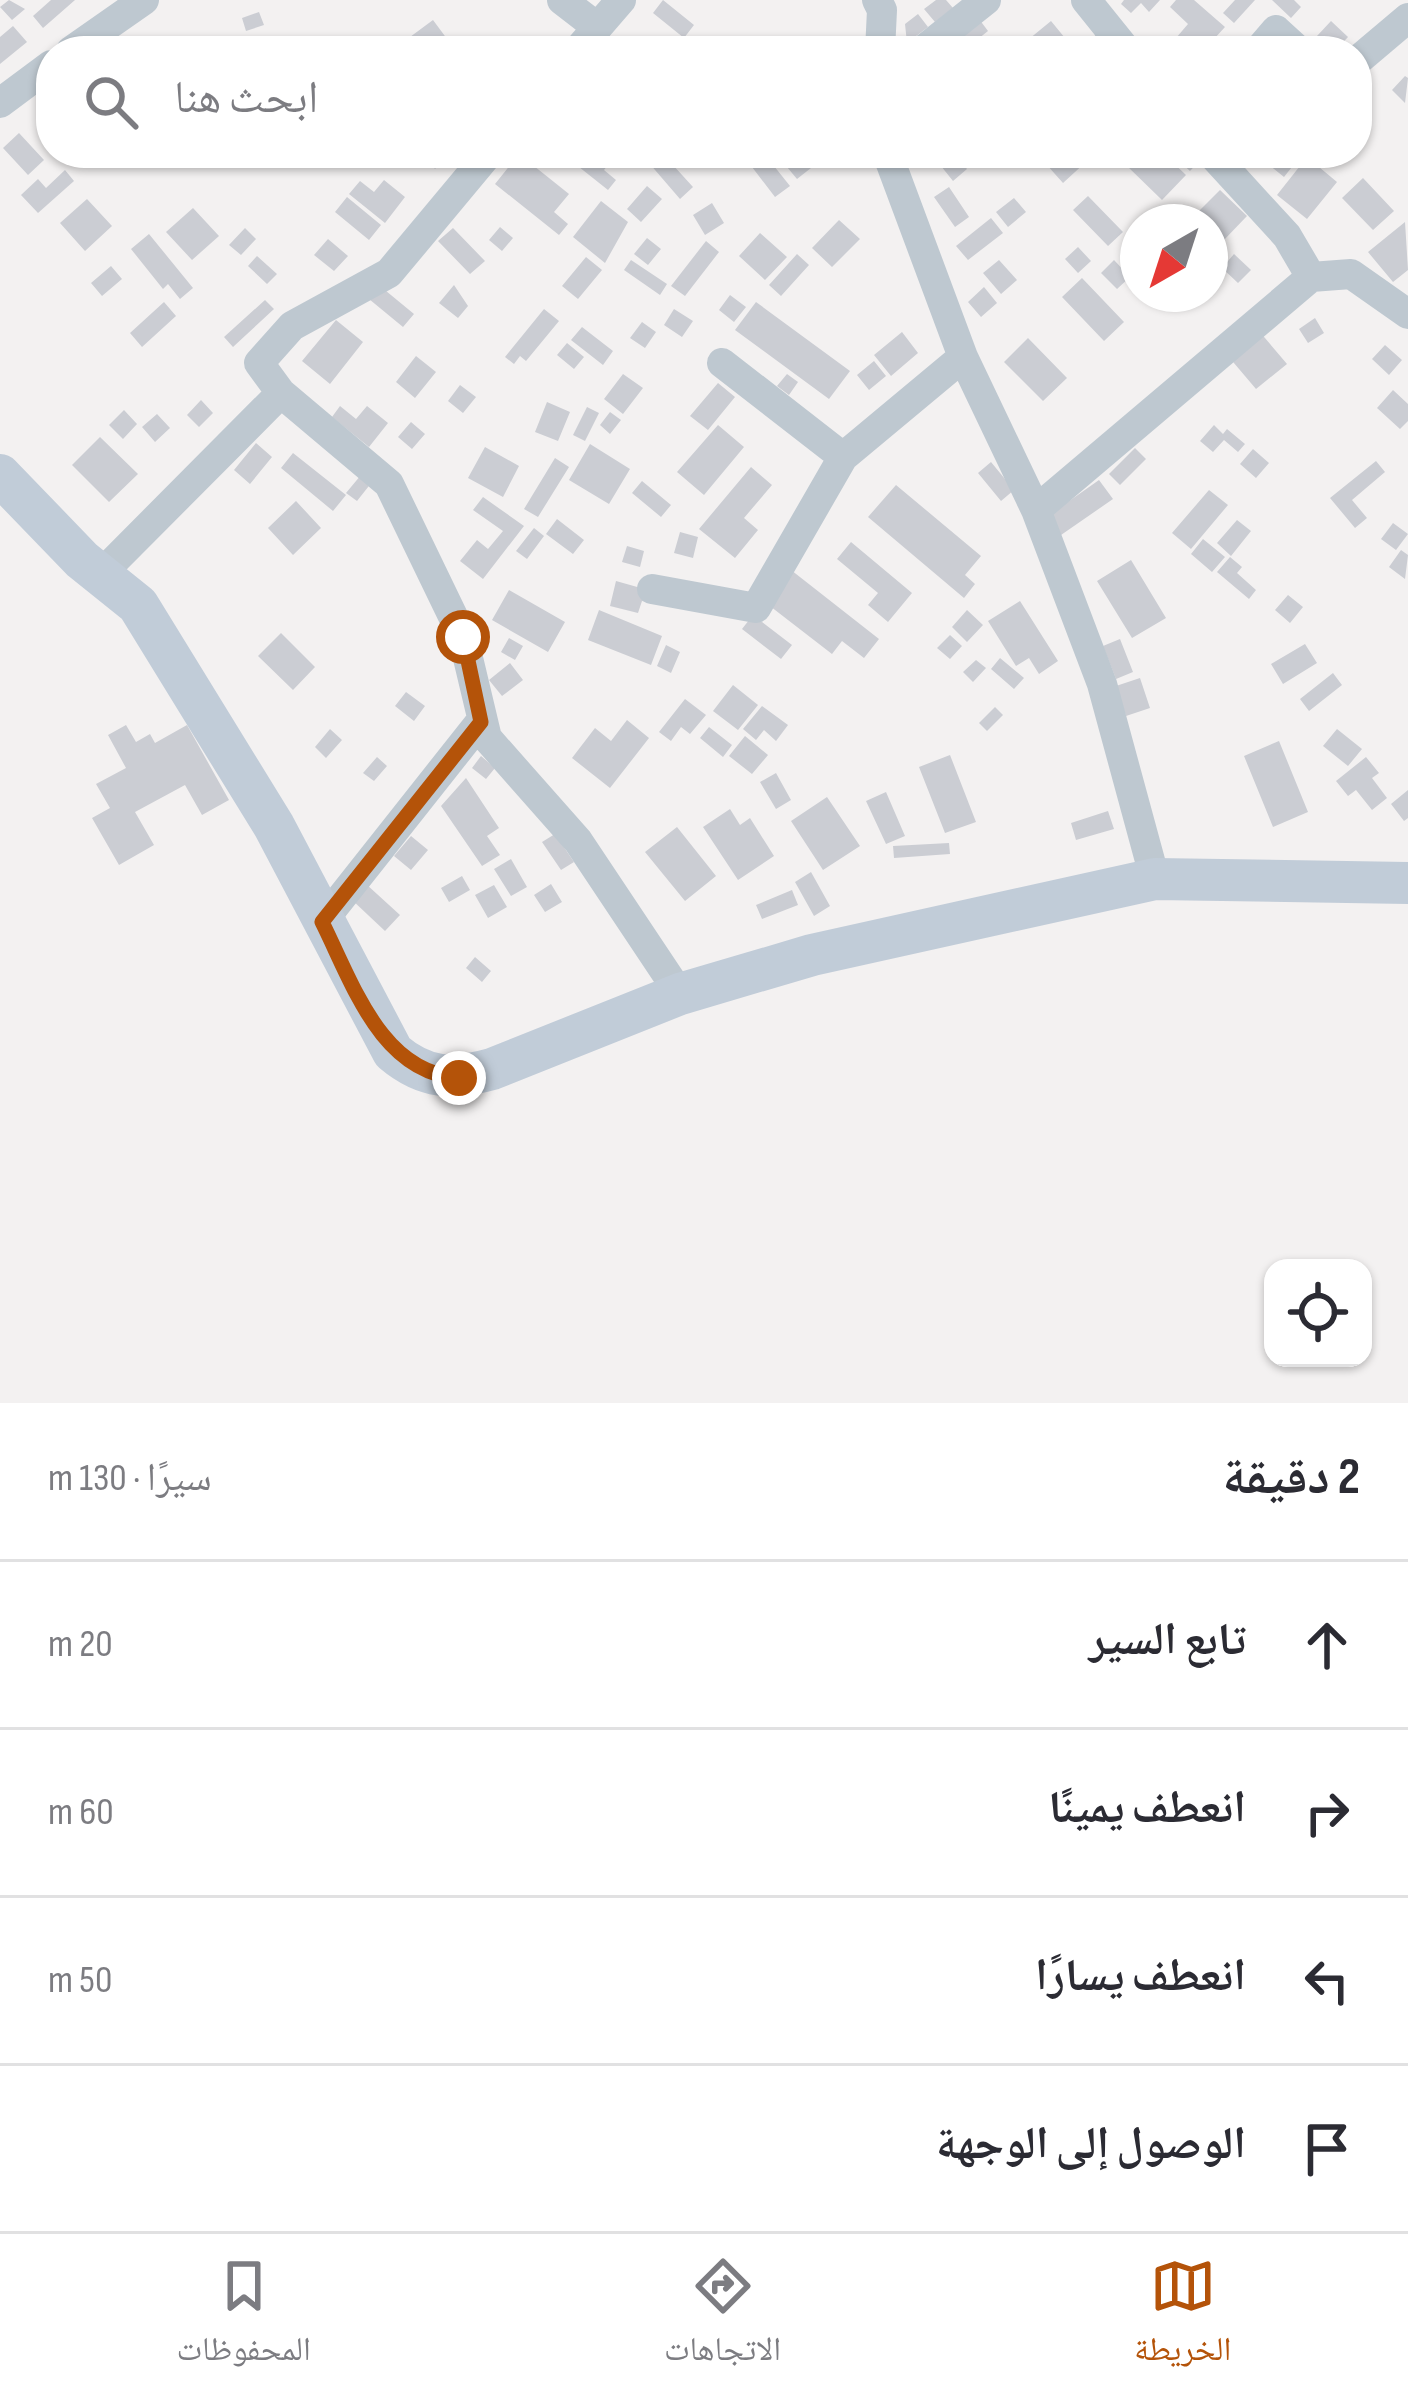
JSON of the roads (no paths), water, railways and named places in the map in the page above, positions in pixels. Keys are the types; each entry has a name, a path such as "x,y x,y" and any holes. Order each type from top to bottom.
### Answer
{"street":[{"path":"92,36 144,0"},
{"path":"562,0 597,27"},
{"path":"590,36 621,0"},
{"path":"877,0 882,10 881,36"},
{"path":"941,36 986,0"},
{"path":"1086,0 1115,36"},
{"path":"1372,48 1408,17"},
{"path":"0,103 36,76"},
{"path":"476,168 389,273 292,326 260,359 281,393 389,484 463,637 481,722 496,750 578,842 680,994"},
{"path":"893,168 964,357 1036,510 1102,684 1155,879"},
{"path":"1225,168 1287,236 1311,278"},
{"path":"1036,510 1311,278 1352,274 1408,314"},
{"path":"652,589 756,608 843,457 964,357"},
{"path":"722,363 843,457"},
{"path":"101,574 281,393"},
{"path":"8,495 138,605 274,826 393,1052 407,1064 443,1077 492,1070 680,994 812,955 1155,879 1408,884"},
{"path":"322,922 481,722"}]}
